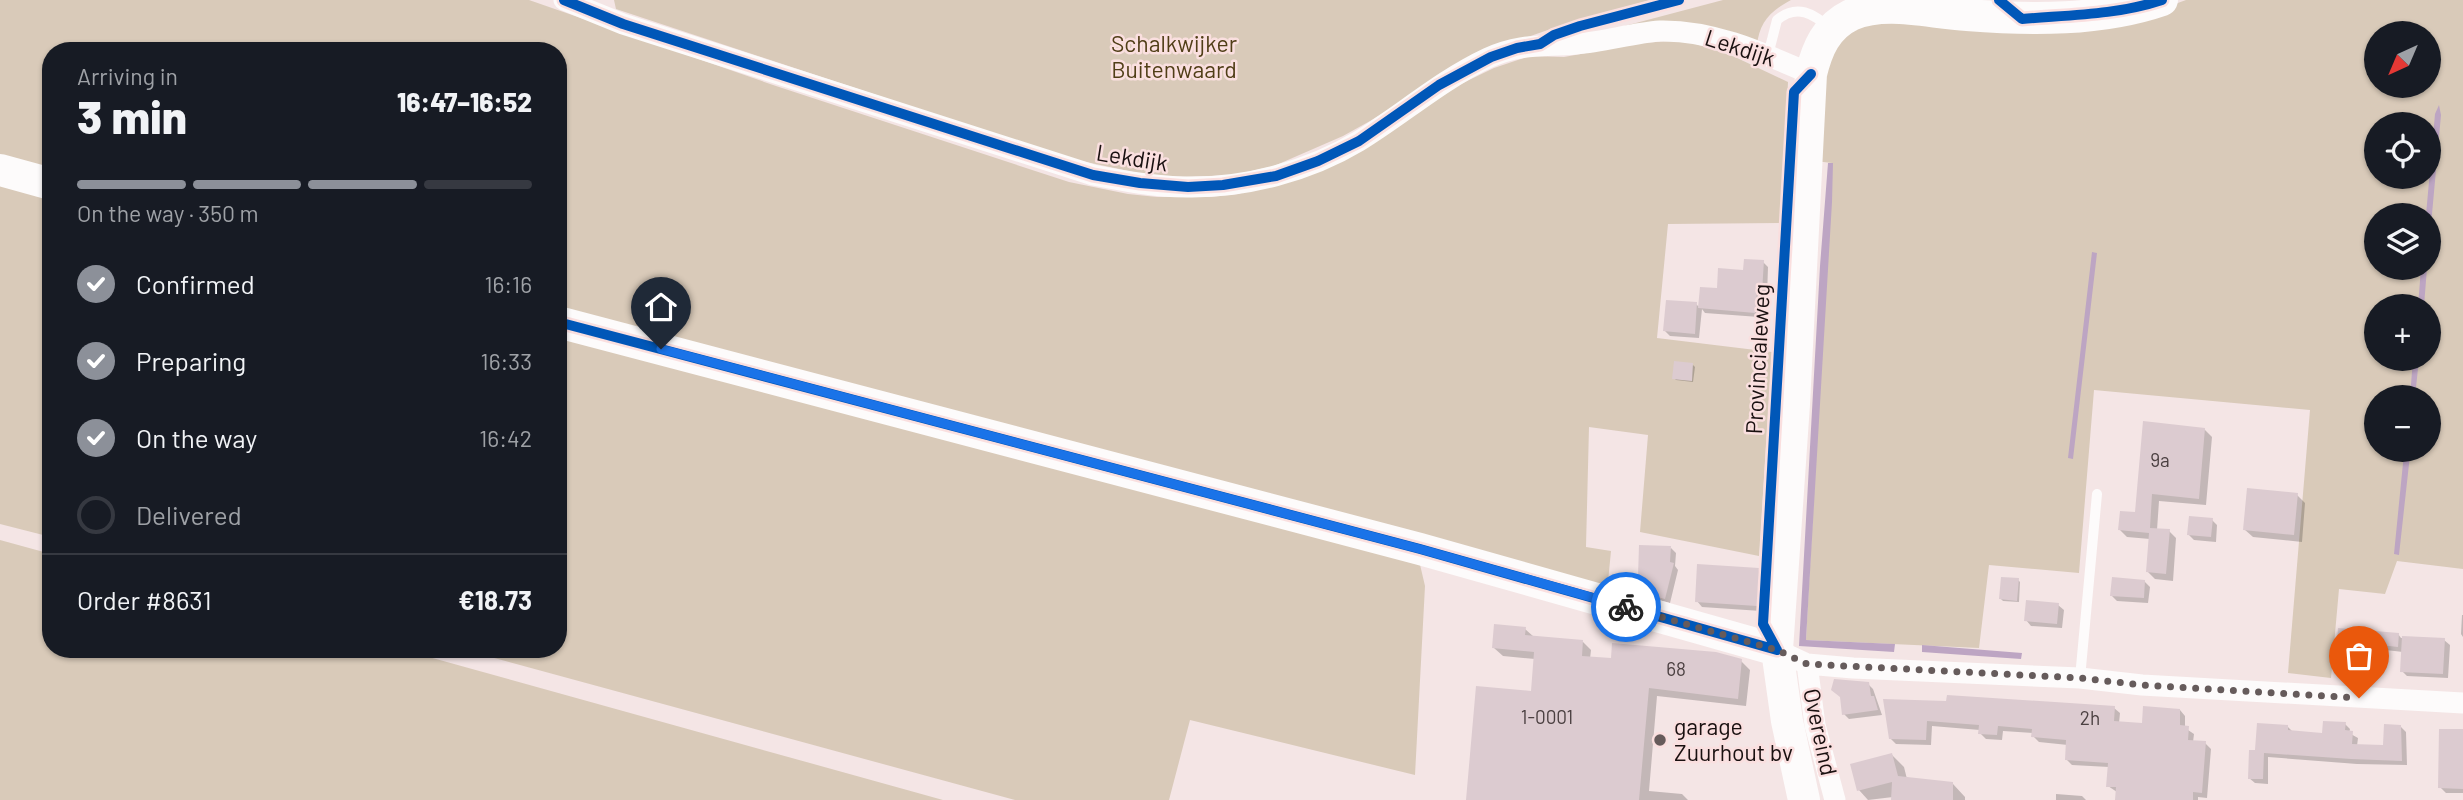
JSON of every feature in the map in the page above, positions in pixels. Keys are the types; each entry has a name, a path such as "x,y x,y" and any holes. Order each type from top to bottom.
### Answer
{"street":[{"name":"Lekdijk","path":"564,0 623,24 1093,175 1188,187 1256,180 1318,161 1359,141 1464,70 1517,48 1540,44 1576,44 1660,32 1708,35 1768,55 1811,74"},
{"path":"2010,9 2101,13 2162,0"},
{"name":"Provincialeweg","path":"1804,800 1787,721 1777,650 1794,404 1811,74 1816,51 1833,29 1849,16 1868,9 1893,7 1964,15 2010,9"},
{"path":"0,170 42,182"},
{"path":"567,324 1420,549 1777,650 1807,664 2080,678 2142,685 2463,703"},
{"name":"Overeind","path":"1807,664 1815,725 1835,800"}],"lane":[{"path":"1768,55 1777,20 1791,10 1809,12 1833,29"},
{"path":"2080,678 2097,494"}],"green space":[{"path":"0,0 529,0 776,86 1069,182 1157,197 1239,194 1494,68 1530,56 1564,57 1642,43 1684,40 1735,57 1788,82 1781,223 1668,224 1657,338 1772,352 1759,556 1640,532 1648,435 1589,427 1586,547 1611,551 1607,592 567,316 567,42 42,42 42,174 0,162"},
{"name":"Schalkwijker Buitenwaard","path":"614,0 1651,0 1574,21 1478,54 1343,136 1274,166 1233,175 1184,177 1143,174 1067,158 616,9"},
{"path":"1723,0 1791,0 1777,9 1763,24 1757,46 1598,33"},
{"path":"2186,0 2463,0 2463,569 2397,561 2385,594 2339,589 2331,678 2288,673 2310,410 2094,390 2079,573 1989,565 1979,648 1806,640 1832,163 1815,161 1823,67 1840,37 1870,20 2164,8"},
{"path":"0,177 42,189 42,535 0,524"},
{"path":"567,331 1418,556 1425,586 1415,775 1190,720 1169,800 1015,800 494,658 567,658"},
{"path":"0,540 42,552 42,658 432,658 943,800 0,800"}],"shaded area":[{"path":"1828,163 1833,163 1832,202 1806,640 1895,644 1894,652 1799,646"},
{"path":"2428,189 2434,189 2433,203 2427,203"},
{"path":"2092,252 2097,253 2073,459 2068,458"},
{"path":"2420,280 2426,280 2425,294 2419,294"},
{"path":"2412,371 2418,371 2416,385 2411,385"},
{"path":"2403,462 2409,462 2399,555 2394,554"},
{"path":"1922,645 2022,653 2021,659 1922,652"}],"building":[{"path":"1744,259 1764,260 1762,292 1757,292 1755,313 1698,308 1700,287 1717,288 1718,268 1743,270"},
{"path":"1666,300 1697,302 1695,334 1663,331"},
{"path":"1674,361 1693,363 1692,381 1672,379"},
{"path":"2143,421 2205,428 2199,499 2152,494 2150,528 2170,529 2166,574 2146,572 2149,533 2118,530 2120,511 2135,512"},
{"path":"2247,488 2298,493 2294,535 2243,530"},
{"path":"2189,516 2213,518 2211,537 2187,535"},
{"path":"1639,545 1671,546 1670,562 1674,563 1665,599 1634,591 1638,577"},
{"path":"1697,564 1759,568 1757,606 1695,602"},
{"path":"2001,577 2019,578 2017,601 1999,599"},
{"path":"2112,577 2145,580 2144,598 2110,596"},
{"path":"2026,600 2059,603 2057,624 2024,621"},
{"path":"1494,624 1526,627 1525,635 1583,640 1582,656 1611,658 1612,643 1716,652 1742,659 1738,699 1649,688 1639,800 1466,800 1476,686 1531,691 1534,652 1492,648"},
{"path":"2338,628 2399,633 2398,647 2372,644 2371,663 2336,657"},
{"path":"2402,636 2445,638 2443,674 2400,672"},
{"path":"1834,679 1869,682 1871,696 1874,696 1878,710 1842,715 1840,697 1831,690"},
{"path":"1947,695 2115,706 2114,721 2142,723 2143,706 2180,709 2180,725 2189,726 2188,740 2206,741 2202,793 2193,792 2193,800 2115,800 2116,787 2106,787 2108,763 2065,760 2066,740 2031,737 2032,729 1998,726 1997,735 1978,734 1979,725 1927,721 1926,740 1889,739 1883,699 1946,701"},
{"path":"2323,721 2346,722 2345,730 2353,731 2352,744 2383,745 2384,724 2401,725 2402,761 2264,753 2263,779 2248,779 2249,750 2255,750 2257,723 2288,725 2288,730 2322,733"},
{"path":"2439,729 2463,729 2463,789 2438,788"},
{"path":"1892,753 1898,776 1953,782 1953,800 1891,800 1892,782 1857,791 1850,764"}],"cycle path":[{"path":"564,0 623,24 1093,175 1188,187 1223,185 1276,176 1318,161 1359,141 1439,85 1491,57 1540,44 1554,35 1580,26 1679,0"},
{"path":"1999,0 2022,19 2110,12 2162,0"},
{"path":"1777,650 1763,624 1794,92 1811,74"},
{"path":"567,324 1420,549 1777,650"}],"way so far":[{"path":"1626,607 1777,650 1807,664 2080,678 2142,685 2359,698"}],"place":[{"name":"garage Zuurhout bv","path":"1660,740"}],"route":[{"path":"661,349 1420,549 1626,607"}]}
